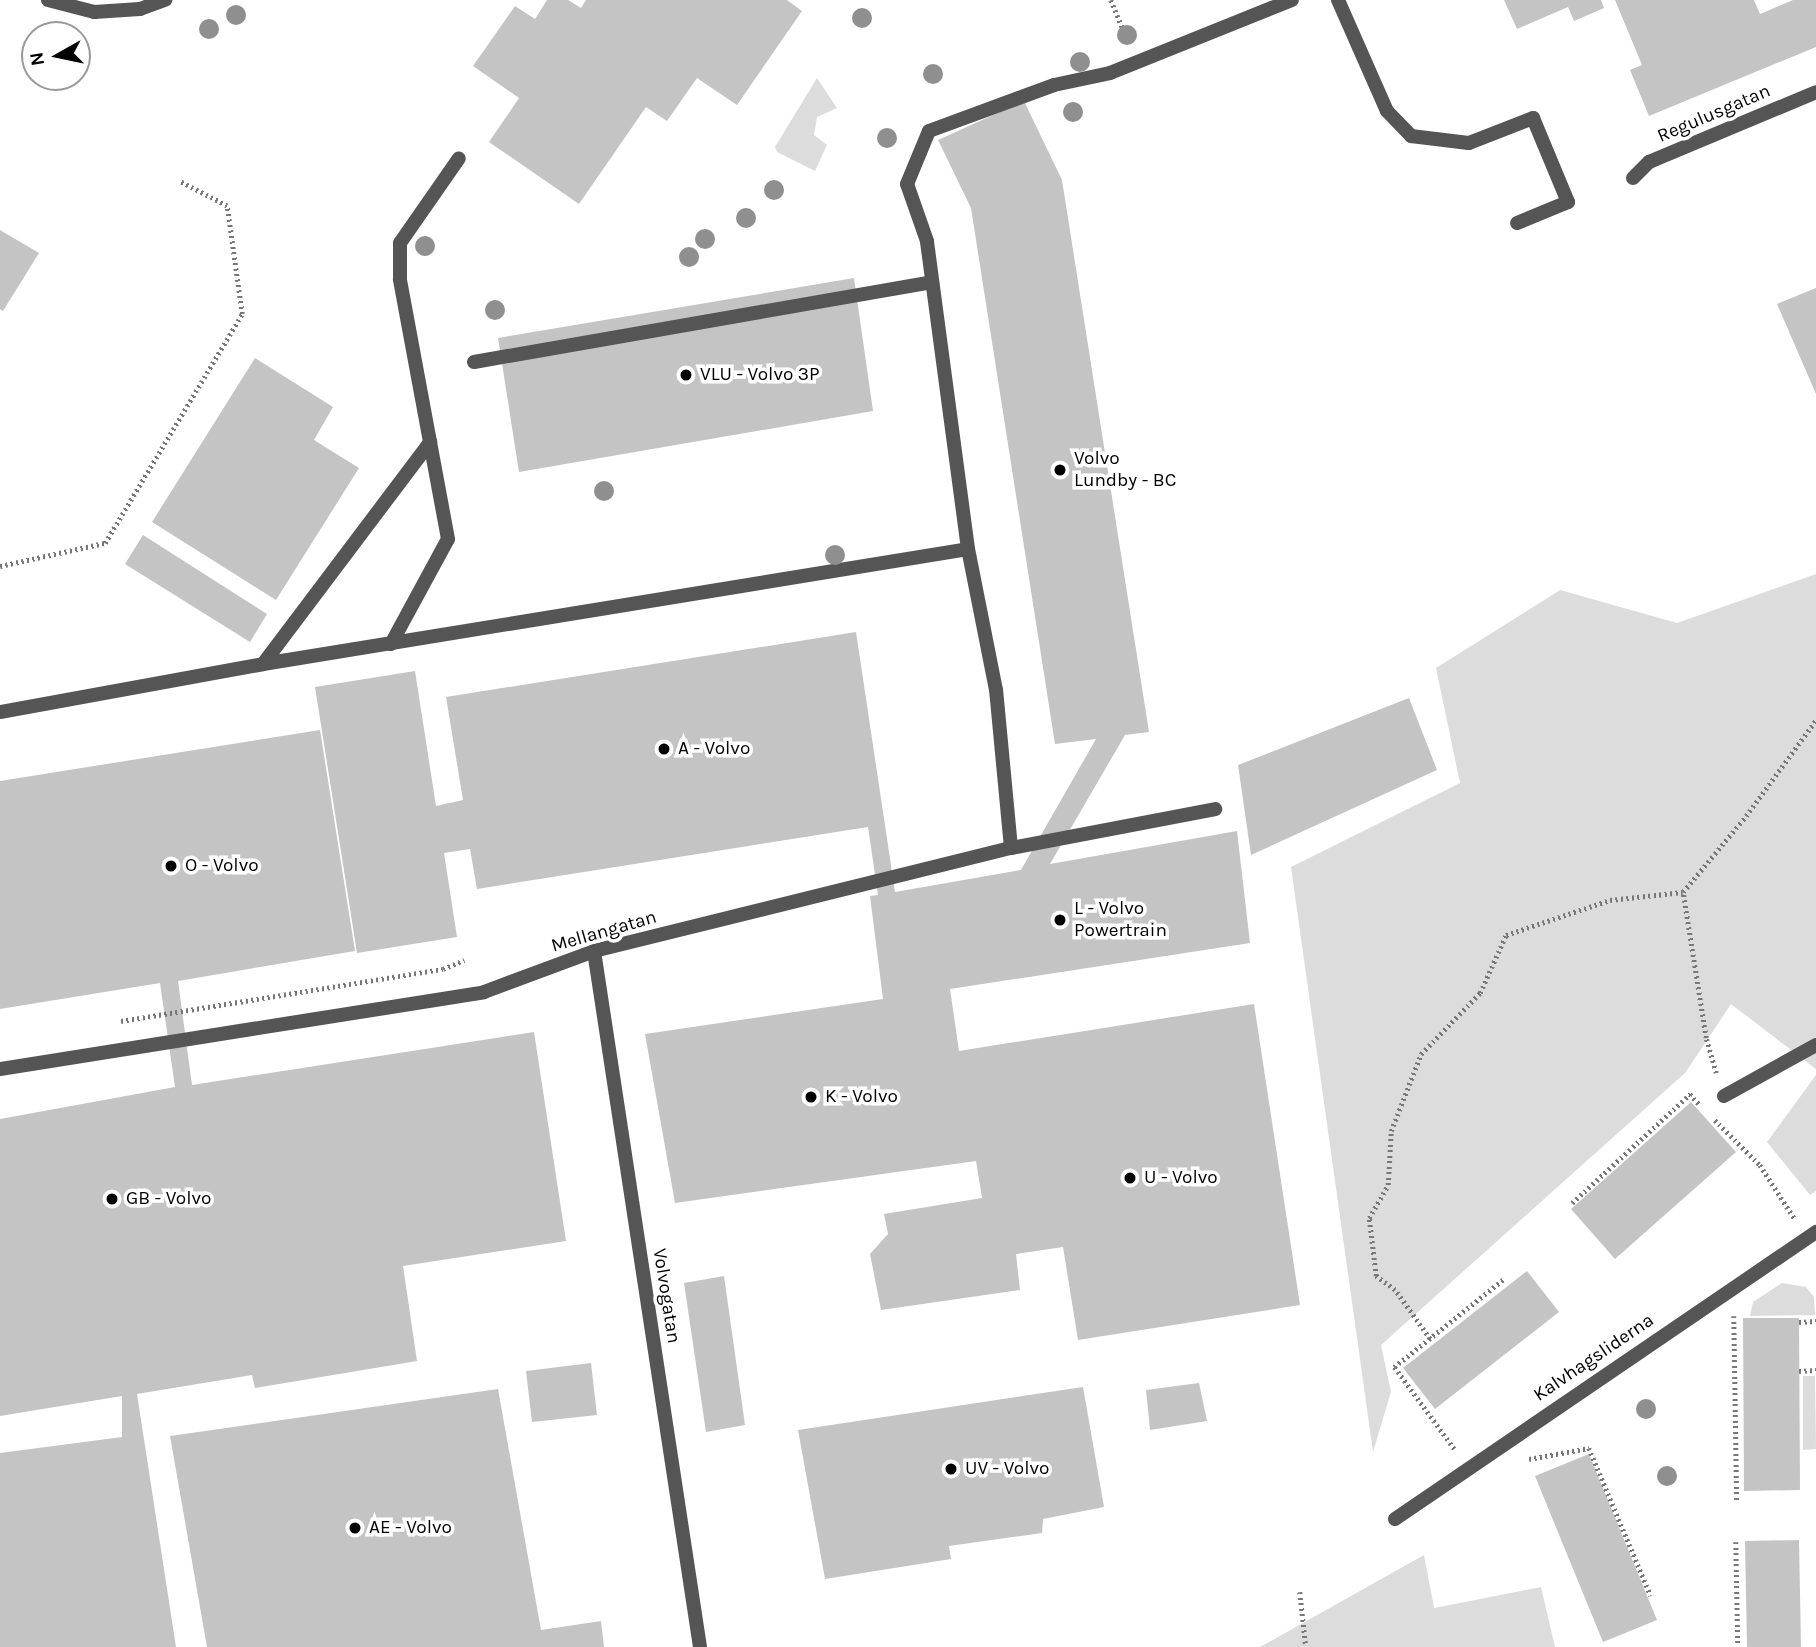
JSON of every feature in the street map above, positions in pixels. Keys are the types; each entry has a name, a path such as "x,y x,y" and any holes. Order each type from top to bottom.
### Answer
{"street":[{"path":"48,0 93,12 140,9 165,0"},
{"path":"1011,848 996,691 968,549 927,241 907,184 929,131 1054,85 1110,73 1292,0"},
{"path":"1338,0 1387,111 1411,136 1469,143 1533,118 1569,202 1517,223"},
{"name":"Regulusgatan","path":"1633,178 1649,162 1816,92"},
{"path":"391,644 448,539 400,279 400,243 459,158"},
{"path":"474,362 932,282"},
{"path":"263,664 430,443"},
{"path":"0,712 263,664 968,549"},
{"name":"Mellangatan","path":"0,1069 484,992 594,951 1011,848 1215,809"},
{"name":"Volvogatan","path":"594,951 700,1647"},
{"path":"1724,1096 1816,1045"},
{"name":"Kalvhagsliderna","path":"1395,1519 1816,1231"}],"path":[{"path":"1111,0 1136,63"},
{"path":"0,566 105,543 242,314 227,206 179,181"},
{"path":"1430,1339 1395,1290 1376,1276 1369,1217 1388,1185 1391,1130 1421,1054 1480,993 1506,935 1610,900 1683,892 1746,816 1816,720"},
{"path":"1683,892 1706,1038 1724,1096"},
{"path":"107,1024 443,969 464,960"},
{"path":"1572,1203 1690,1094 1760,1165 1801,1227"},
{"path":"1455,1451 1394,1367 1505,1279"},
{"path":"1734,1311 1737,1500"},
{"path":"1799,1322 1816,1321"},
{"path":"1799,1371 1816,1370"},
{"path":"1525,1457 1532,1460 1588,1448 1651,1596"},
{"path":"1736,1542 1738,1647"},
{"path":"1300,1592 1306,1647"}],"shaded area":[{"path":"817,78 837,108 817,117 814,135 827,145 815,171 777,152 775,147"},
{"path":"1816,574 1816,1069 1731,1004 1685,1073 1381,1345 1391,1392 1373,1452 1291,867 1460,783 1436,668 1560,590 1677,623"},
{"path":"1816,1075 1816,1191 1810,1195 1767,1142"},
{"path":"1782,1283 1806,1287 1814,1297 1815,1315 1750,1316 1753,1302"},
{"path":"1803,1376 1815,1376 1816,1449 1803,1450"},
{"path":"1424,1555 1434,1608 1541,1587 1555,1647 1260,1647"}],"building":[{"path":"547,0 568,0 581,8 586,0 787,0 802,11 737,105 697,78 667,121 646,107 579,204 489,142 519,98 473,66 515,6 535,19"},
{"path":"1504,0 1601,0 1604,8 1574,21 1568,7 1517,29"},
{"path":"1615,0 1754,0 1760,14 1793,0 1816,0 1816,47 1649,116 1630,70 1642,65"},
{"path":"1024,101 1062,180 1149,732 1125,735 1050,864 1237,831 1250,943 950,989 959,1051 1254,1004 1300,1305 1078,1340 1063,1247 1016,1254 1020,1290 881,1310 870,1254 888,1234 884,1214 982,1198 976,1161 675,1203 645,1034 883,999 870,896 878,895 868,827 477,889 470,849 444,853 457,937 357,953 315,687 415,671 436,806 463,800 446,697 856,632 895,892 1021,870 1096,739 1055,744 971,208 938,140"},
{"path":"0,230 39,253 3,311 0,309"},
{"name":"VLU - Volvo 3P","path":"854,278 873,411 519,472 498,338"},
{"path":"1816,288 1816,394 1777,304"},
{"path":"255,358 333,407 314,440 359,468 276,600 152,522"},
{"path":"143,535 267,614 250,642 125,564"},
{"path":"1409,698 1437,770 1251,855 1238,765"},
{"path":"320,730 355,951 178,981 192,1085 534,1032 566,1241 403,1266 417,1361 255,1388 252,1375 137,1394 176,1647 0,1647 0,1453 122,1437 122,1396 0,1416 0,1119 175,1087 160,983 0,1009 0,781"},
{"path":"1691,1102 1736,1152 1615,1259 1571,1209"},
{"path":"1527,1271 1559,1312 1435,1409 1403,1368"},
{"path":"724,1276 745,1425 706,1432 684,1283"},
{"path":"1743,1318 1799,1318 1800,1490 1744,1491"},
{"path":"591,1363 597,1415 532,1422 526,1371"},
{"path":"1199,1383 1207,1421 1150,1430 1146,1390"},
{"name":"UV - Volvo","path":"1083,1387 1104,1507 1043,1519 1042,1533 949,1546 951,1559 825,1579 798,1430"},
{"name":"AE - Volvo","path":"498,1389 541,1630 601,1621 604,1647 207,1647 170,1436"},
{"path":"1589,1454 1657,1620 1603,1642 1535,1476"},
{"path":"1799,1540 1801,1647 1747,1647 1745,1541"}],"place":[{"name":"VLU - Volvo 3P","path":"686,375"},
{"name":"Volvo Lundby - BC","path":"1060,470"},
{"name":"A - Volvo","path":"664,749"},
{"name":"O - Volvo","path":"171,866"},
{"name":"L - Volvo Powertrain","path":"1060,920"},
{"name":"K - Volvo","path":"811,1097"},
{"name":"U - Volvo","path":"1130,1178"},
{"name":"GB - Volvo","path":"112,1199"},
{"name":"UV - Volvo","path":"951,1469"},
{"name":"AE - Volvo","path":"355,1528"}]}
